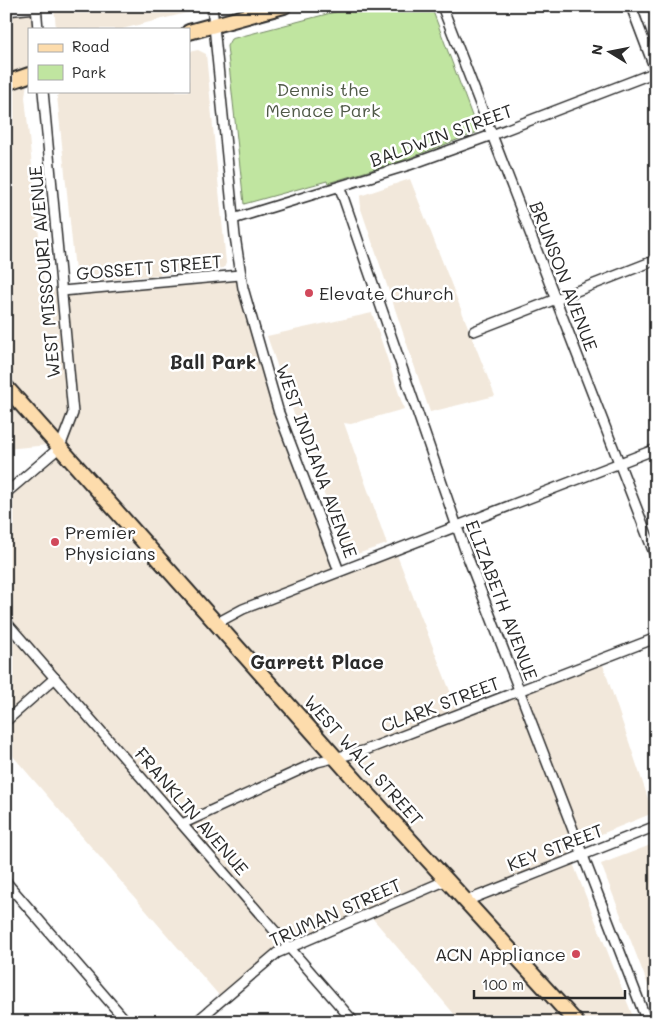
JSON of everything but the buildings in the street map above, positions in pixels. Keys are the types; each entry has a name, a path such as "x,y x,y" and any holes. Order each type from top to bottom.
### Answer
{"main road":[{"path":"190,32 284,6"},
{"path":"6,83 28,75"},
{"name":"WEST WALL STREET","path":"6,388 336,758 576,1022"}],"street":[{"name":"WEST INDIANA AVENUE","path":"212,6 240,275 279,413 339,572"},
{"name":"BRUNSON AVENUE","path":"442,6 656,558"},
{"path":"631,6 656,72"},
{"path":"6,11 36,7 38,28"},
{"name":"BALDWIN STREET","path":"233,220 340,188 492,135 656,72"},
{"name":"WEST MISSOURI AVENUE","path":"43,92 73,413 60,447"},
{"name":"ELIZABETH AVENUE","path":"340,188 457,526 582,854 642,1020"},
{"path":"474,331 656,260"},
{"name":"GOSSETT STREET","path":"62,291 240,275"},
{"path":"6,493 60,447"},
{"path":"217,623 243,609 656,449"},
{"name":"FRANKLIN AVENUE","path":"6,622 354,1022"},
{"name":"CLARK STREET","path":"182,824 317,762 363,752 656,638"},
{"path":"6,721 55,678"},
{"name":"KEY STREET","path":"466,900 656,826"},
{"name":"TRUMAN STREET","path":"196,1022 276,953 447,880"},
{"path":"6,882 127,1022"},
{"path":"642,1020 656,1015"}],"shaded area":[{"path":"54,6 194,6 194,11 126,28 56,28"},
{"path":"36,7 33,28 28,28 28,74 25,97 44,285 61,292 238,275 283,424 339,571 395,550 459,714 601,659 653,813 567,848 635,1022 461,1022 368,913 289,943 223,1000 6,748 6,495 59,444 6,449 6,10"},
{"path":"198,50 206,54 226,263 224,268 79,283 76,280 57,96 60,92 190,92 190,52"},
{"path":"410,179 495,396 430,412 361,209 360,196"},
{"path":"372,313 404,409 351,424 344,423 387,544 348,557 299,429 267,336"},
{"path":"656,843 656,1003 655,1003 601,864"}],"green space":[{"name":"Dennis the Menace Park","path":"358,6 431,6 478,132 404,160 328,183 327,181 244,204 227,46 231,39"}],"place":[{"name":"Elevate Church","path":"309,293"},
{"name":"Premier Physicians","path":"55,542"},
{"name":"ACN Appliance","path":"576,954"}],"district":[{"name":"Ball Park","path":"213,361"},
{"name":"Garrett Place","path":"317,661"}]}
